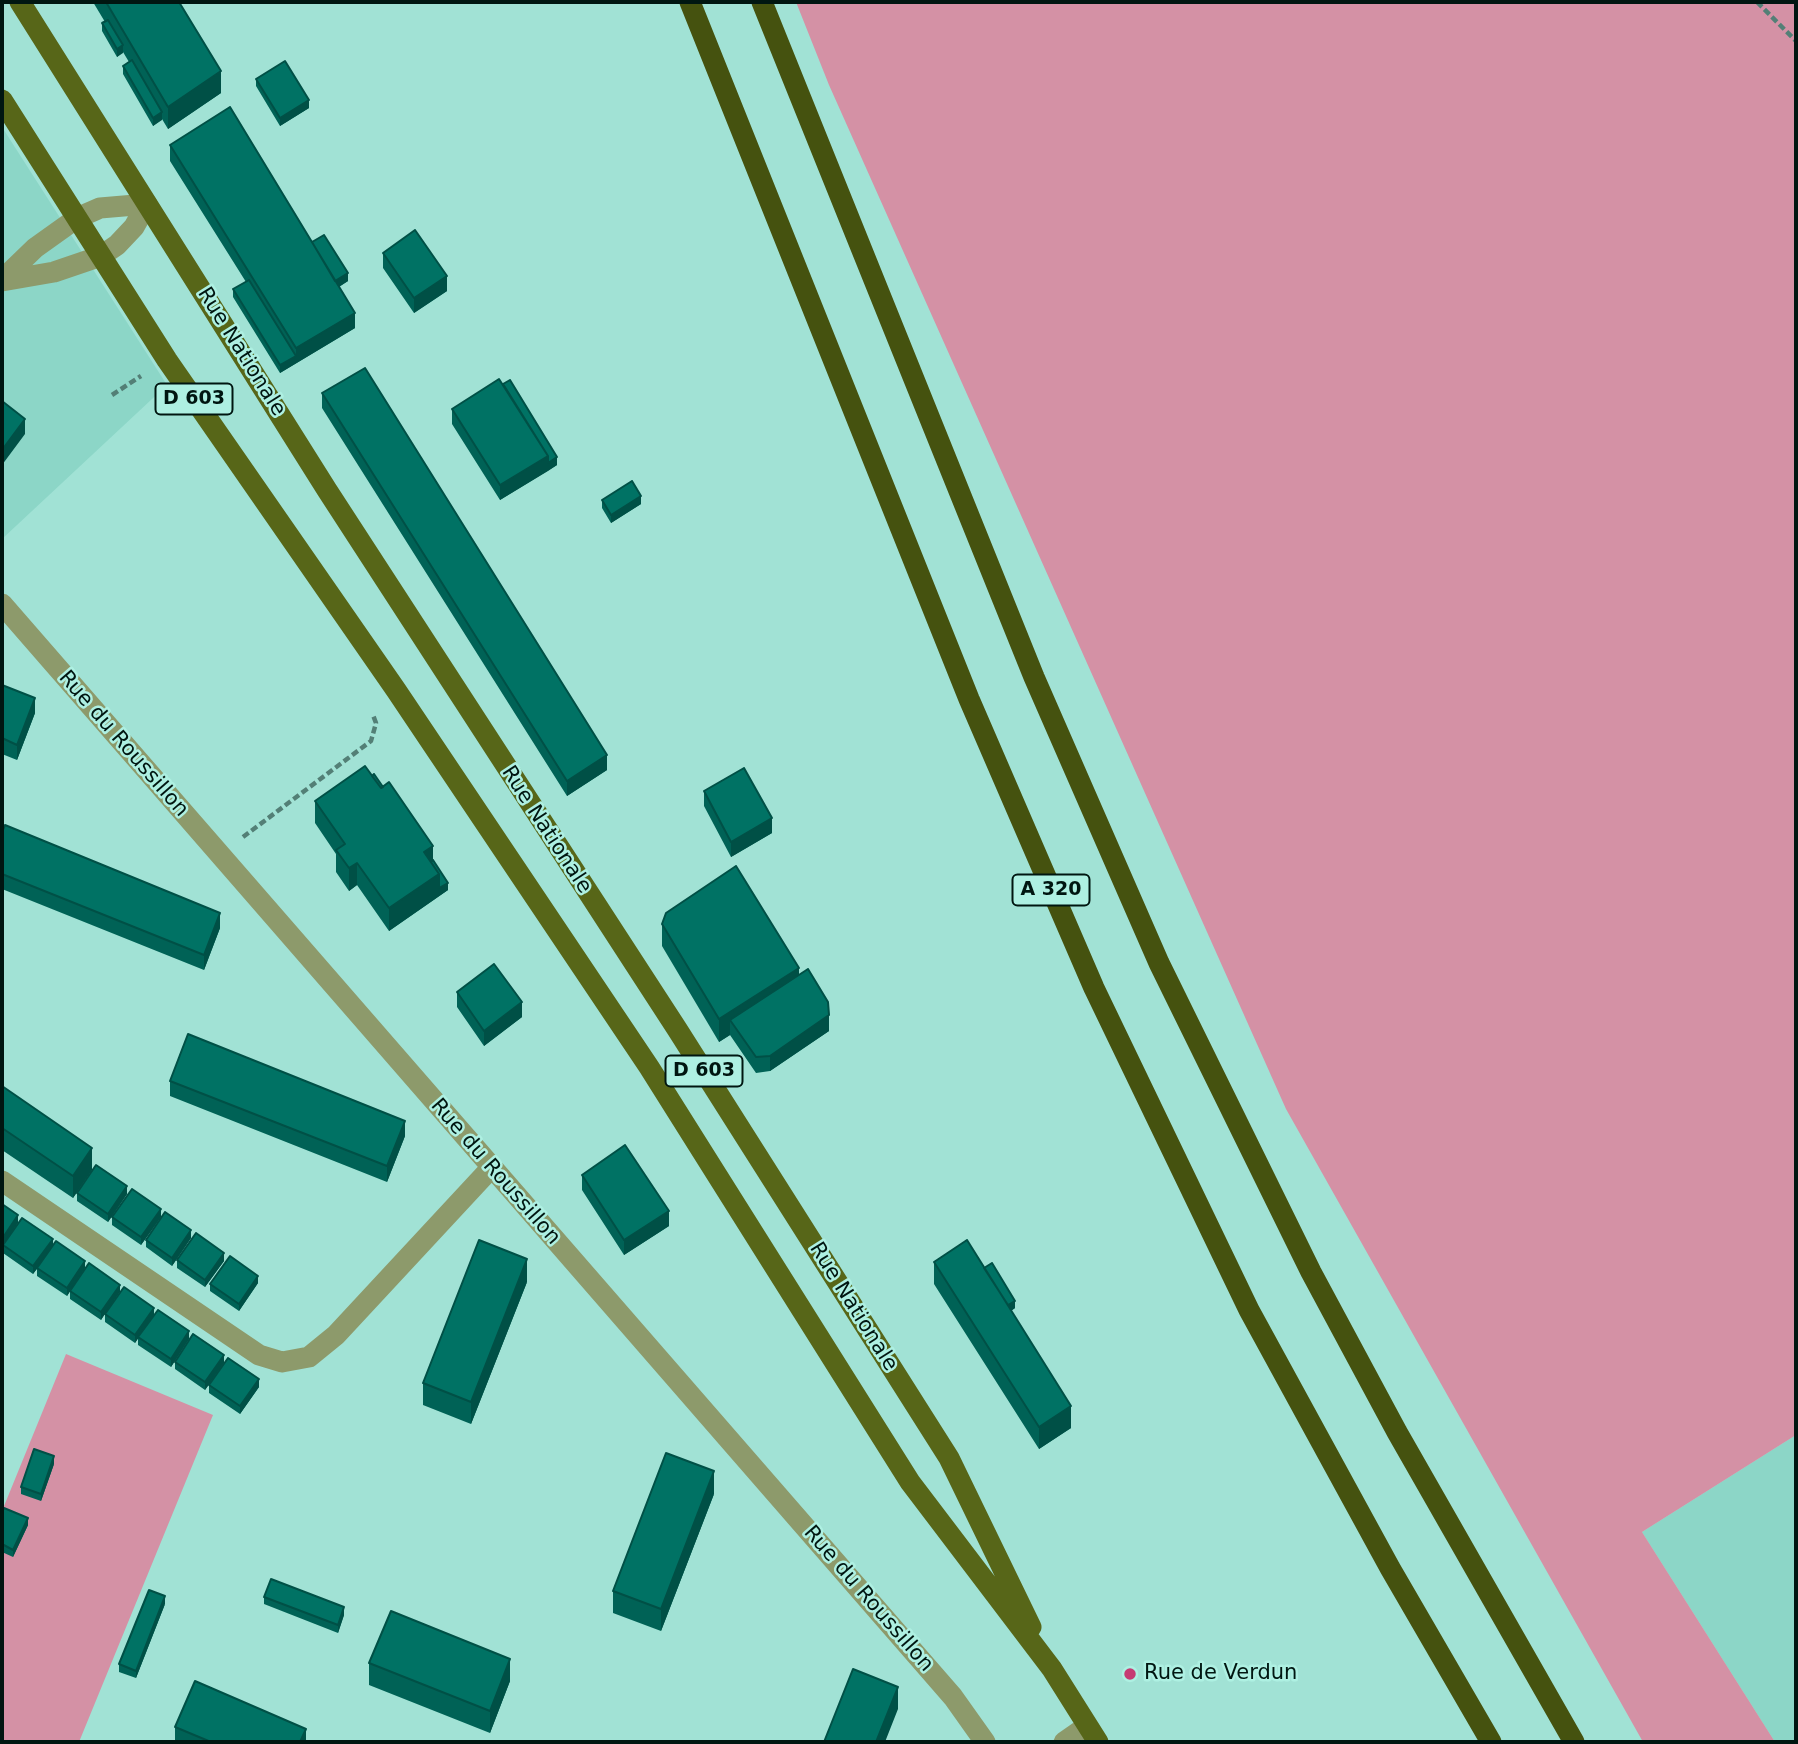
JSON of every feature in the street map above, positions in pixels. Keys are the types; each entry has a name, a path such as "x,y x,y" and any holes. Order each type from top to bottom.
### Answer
{"highway":[{"name":"A 320","path":"690,2 964,687 1094,988 1249,1310 1390,1567 1491,1742"},
{"name":"A 320","path":"762,2 1034,677 1159,963 1318,1284 1397,1432 1574,1742"}],"main road":[{"name":"Rue Nationale","path":"20,2 949,1458 1052,1669 1092,1734"},
{"name":"Rue Nationale","path":"2,100 167,360 396,690 649,1067 910,1482 1052,1669"}],"street":[{"path":"147,204 134,228 101,256 54,272 2,281 35,248 77,218 100,208 147,204"},
{"name":"Rue du Roussillon","path":"2,604 944,1687 985,1742"},
{"path":"2,1181 259,1355 282,1362 309,1357 336,1335 492,1167"},
{"path":"1064,1742 1092,1734"}],"path":[{"path":"1757,2 1796,41"},
{"path":"112,395 143,375"},
{"path":"220,856 371,741 376,723 371,706"}],"shaded area":[{"path":"796,2 1796,2 1796,1435 1642,1532 1775,1742 1643,1742 1286,1109 829,85"},
{"path":"2,127 167,385 2,539"},
{"path":"66,1354 213,1415 79,1742 2,1742 2,1511"},
{"path":"1796,1435 1796,1742 1775,1742 1642,1532"}],"building":[{"path":"106,2 179,2 221,71 168,107"},
{"path":"108,20 123,45 117,49 102,23"},
{"path":"132,60 162,112 153,118 123,66"},
{"path":"285,61 309,100 280,118 256,79"},
{"path":"230,107 355,313 296,348 170,145"},
{"path":"415,230 447,276 414,298 383,253"},
{"path":"324,235 348,273 335,281 312,242"},
{"path":"249,280 296,356 280,365 233,289"},
{"path":"365,368 607,755 567,781 322,393"},
{"path":"499,379 548,456 500,485 452,409"},
{"path":"510,380 557,457 548,463 548,456 503,384"},
{"path":"2,401 25,419 2,450"},
{"path":"632,481 641,496 611,515 602,500"},
{"path":"2,685 35,698 17,745 2,738"},
{"path":"365,766 381,788 389,782 433,846 424,852 439,874 389,908 357,863 349,868 336,850 345,844 315,801"},
{"path":"744,768 772,818 731,842 704,791"},
{"path":"374,774 383,787 381,788 372,776"},
{"path":"5,825 220,913 204,955 2,874 2,832"},
{"path":"433,860 448,883 439,888 439,874 431,862"},
{"path":"736,866 799,968 719,1019 662,924 666,913"},
{"path":"494,964 522,1002 484,1031 457,992"},
{"path":"808,969 828,1002 829,1015 770,1056 756,1057 730,1020"},
{"path":"188,1034 405,1121 387,1166 170,1081"},
{"path":"2,1086 92,1148 73,1176 2,1128"},
{"path":"625,1145 669,1211 624,1240 582,1175"},
{"path":"96,1165 127,1186 108,1214 77,1193"},
{"path":"132,1189 161,1209 141,1237 112,1217"},
{"path":"2,1204 18,1215 2,1239"},
{"path":"165,1212 191,1230 172,1258 146,1240"},
{"path":"22,1218 53,1239 33,1266 3,1245"},
{"path":"196,1233 224,1253 205,1280 177,1260"},
{"path":"479,1240 527,1259 471,1402 423,1383"},
{"path":"967,1240 1071,1406 1039,1427 934,1262"},
{"path":"56,1241 85,1261 67,1288 37,1268"},
{"path":"230,1256 258,1276 239,1304 210,1284"},
{"path":"89,1263 120,1285 101,1312 70,1291"},
{"path":"992,1263 1015,1301 1008,1305 984,1268"},
{"path":"124,1287 154,1308 135,1335 105,1314"},
{"path":"158,1310 189,1331 171,1359 138,1337"},
{"path":"193,1334 224,1355 205,1382 175,1362"},
{"path":"228,1358 259,1379 240,1406 209,1385"},
{"path":"34,1449 54,1456 41,1494 21,1487"},
{"path":"666,1453 714,1471 661,1609 613,1591"},
{"path":"4,1508 28,1518 13,1550 2,1544"},
{"path":"271,1579 344,1607 338,1625 264,1597"},
{"path":"149,1590 165,1596 136,1671 119,1664"},
{"path":"391,1611 510,1659 490,1711 369,1663"},
{"path":"853,1669 898,1687 876,1742 824,1742"},
{"path":"195,1681 306,1729 300,1742 211,1742 175,1727"}],"place":[{"name":"Rue de Verdun","path":"1130,1674"}]}
